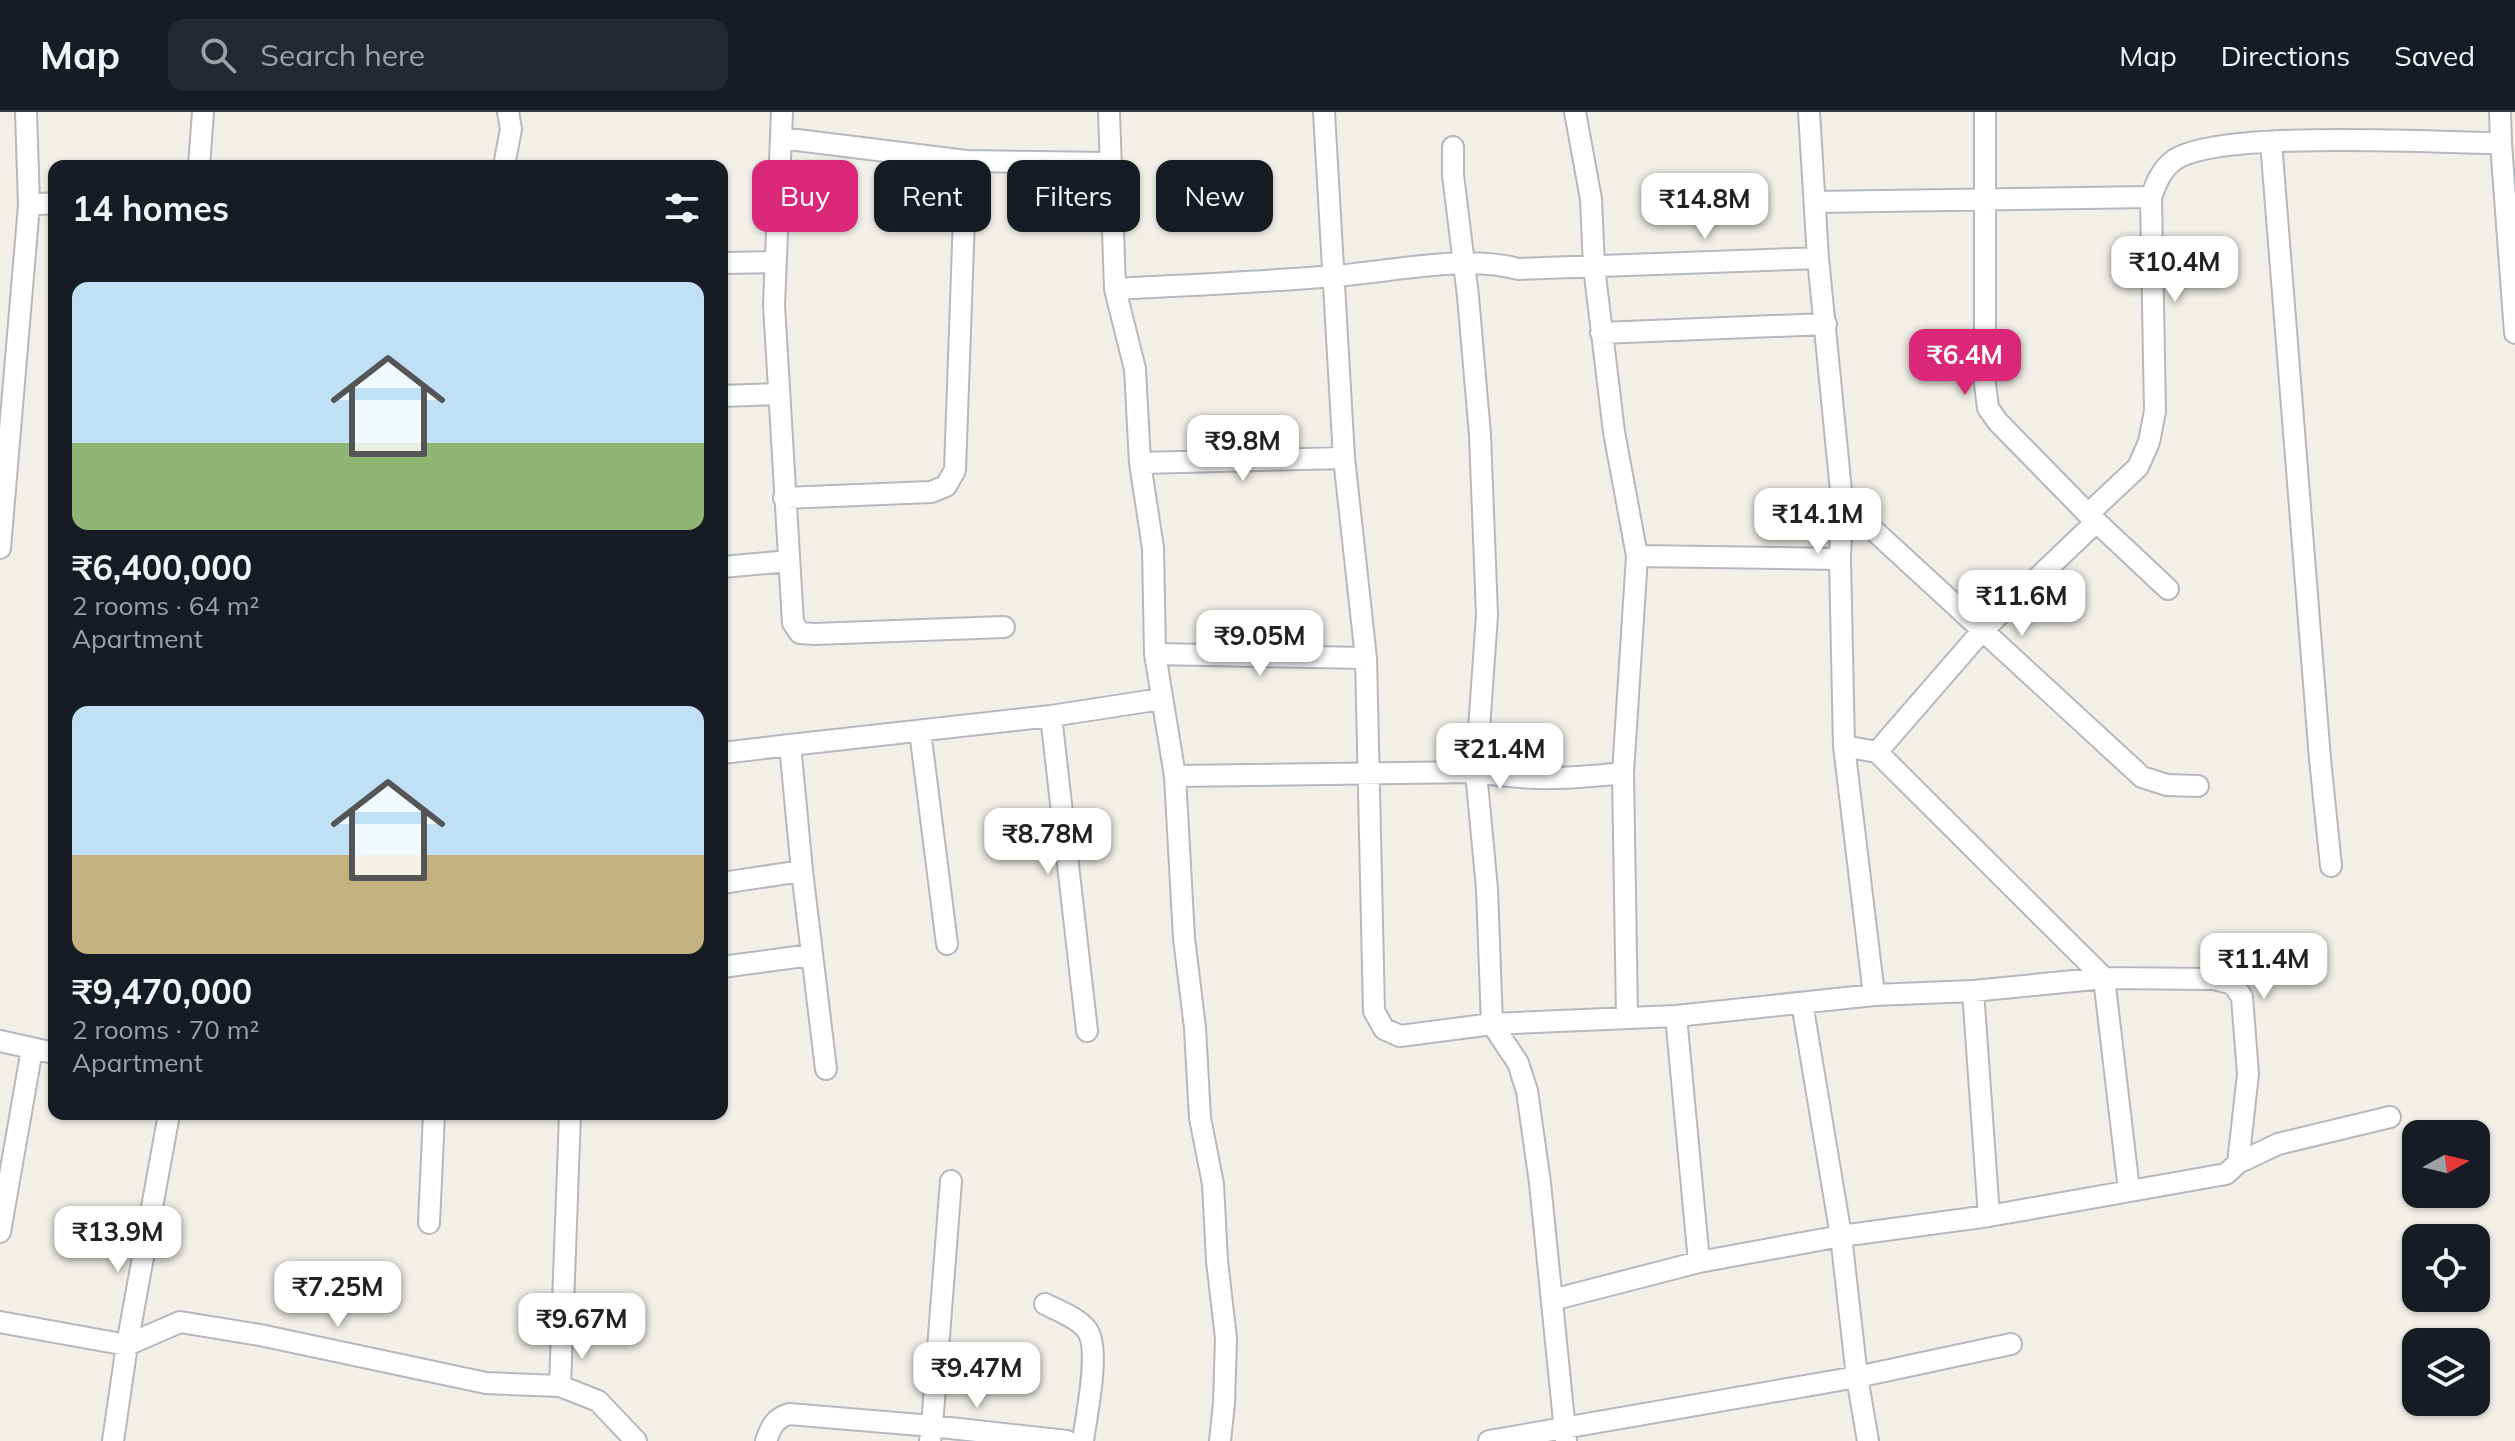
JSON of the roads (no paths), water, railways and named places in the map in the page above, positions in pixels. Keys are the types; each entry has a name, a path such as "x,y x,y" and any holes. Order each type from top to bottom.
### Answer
{"street":[{"path":"0,548 29,205 26,112"},
{"path":"199,160 203,112"},
{"path":"505,160 511,129 508,112"},
{"path":"782,112 774,262 778,394 793,623 800,633 1004,627"},
{"path":"1109,112 1110,160"},
{"path":"1324,112 1344,458 1366,658 1374,1011 1384,1029 1400,1036 1492,1024 1676,1016 1874,995 1973,991 2104,978 2214,979 2233,984 2242,997 2248,1074 2238,1163"},
{"path":"1575,112 1591,199 1594,267 1614,432 1637,556 1623,773 1627,1016"},
{"path":"1809,112 1818,258 1842,501 1840,559 1844,746 1874,995"},
{"path":"1985,112 1985,384 1988,408 2092,518 2168,589"},
{"path":"2500,112 2501,143 2508,174 2515,333"},
{"path":"781,138 958,160"},
{"path":"1877,752 1982,631 2138,467 2149,442 2155,411 2151,197 2158,178 2173,161 2199,149 2271,142 2501,143"},
{"path":"2271,142 2331,866"},
{"path":"1453,147 1480,435 1487,615 1476,772 1487,889 1492,1024 1518,1063 1527,1091 1565,1435"},
{"path":"1815,202 2151,197"},
{"path":"29,205 48,203"},
{"path":"784,498 931,492 946,486 955,470 963,232"},
{"path":"1113,232 1115,289 1135,369 1140,463 1153,548 1155,654 1175,776 1184,938 1195,1028 1200,1118 1213,1184 1217,1261 1226,1338 1220,1441"},
{"path":"1115,289 1333,276 1463,264 1501,264 1518,269 1818,258"},
{"path":"728,263 774,262"},
{"path":"1601,333 1826,324"},
{"path":"728,396 778,394"},
{"path":"1140,463 1344,458"},
{"path":"1842,501 2142,777 2167,785 2198,786"},
{"path":"1637,556 1840,559"},
{"path":"728,566 789,561"},
{"path":"1155,654 1366,658"},
{"path":"728,752 1051,716 1161,699"},
{"path":"1051,716 1087,1031"},
{"path":"920,731 947,944"},
{"path":"790,745 826,1069"},
{"path":"1844,746 1877,752 2104,978 2129,1190"},
{"path":"1175,776 1476,772 1551,780 1623,773"},
{"path":"728,882 802,871"},
{"path":"728,966 811,955"},
{"path":"1973,991 1989,1216"},
{"path":"1802,1003 1841,1236 1857,1377 1868,1441"},
{"path":"1676,1016 1699,1262"},
{"path":"0,1041 48,1052"},
{"path":"0,1232 32,1049"},
{"path":"1552,1300 1699,1262 2226,1174 2238,1163 2278,1144 2390,1117"},
{"path":"113,1441 168,1120"},
{"path":"429,1223 434,1120"},
{"path":"560,1386 570,1120"},
{"path":"931,1433 951,1181"},
{"path":"1045,1304 1080,1323 1092,1339 1093,1355 1083,1441"},
{"path":"0,1322 127,1345 180,1322 260,1335 486,1383 560,1386 598,1401 636,1441"},
{"path":"1489,1441 1565,1435 2011,1344"},
{"path":"766,1441 771,1426 779,1417 789,1414 931,1433 1067,1441"}]}
